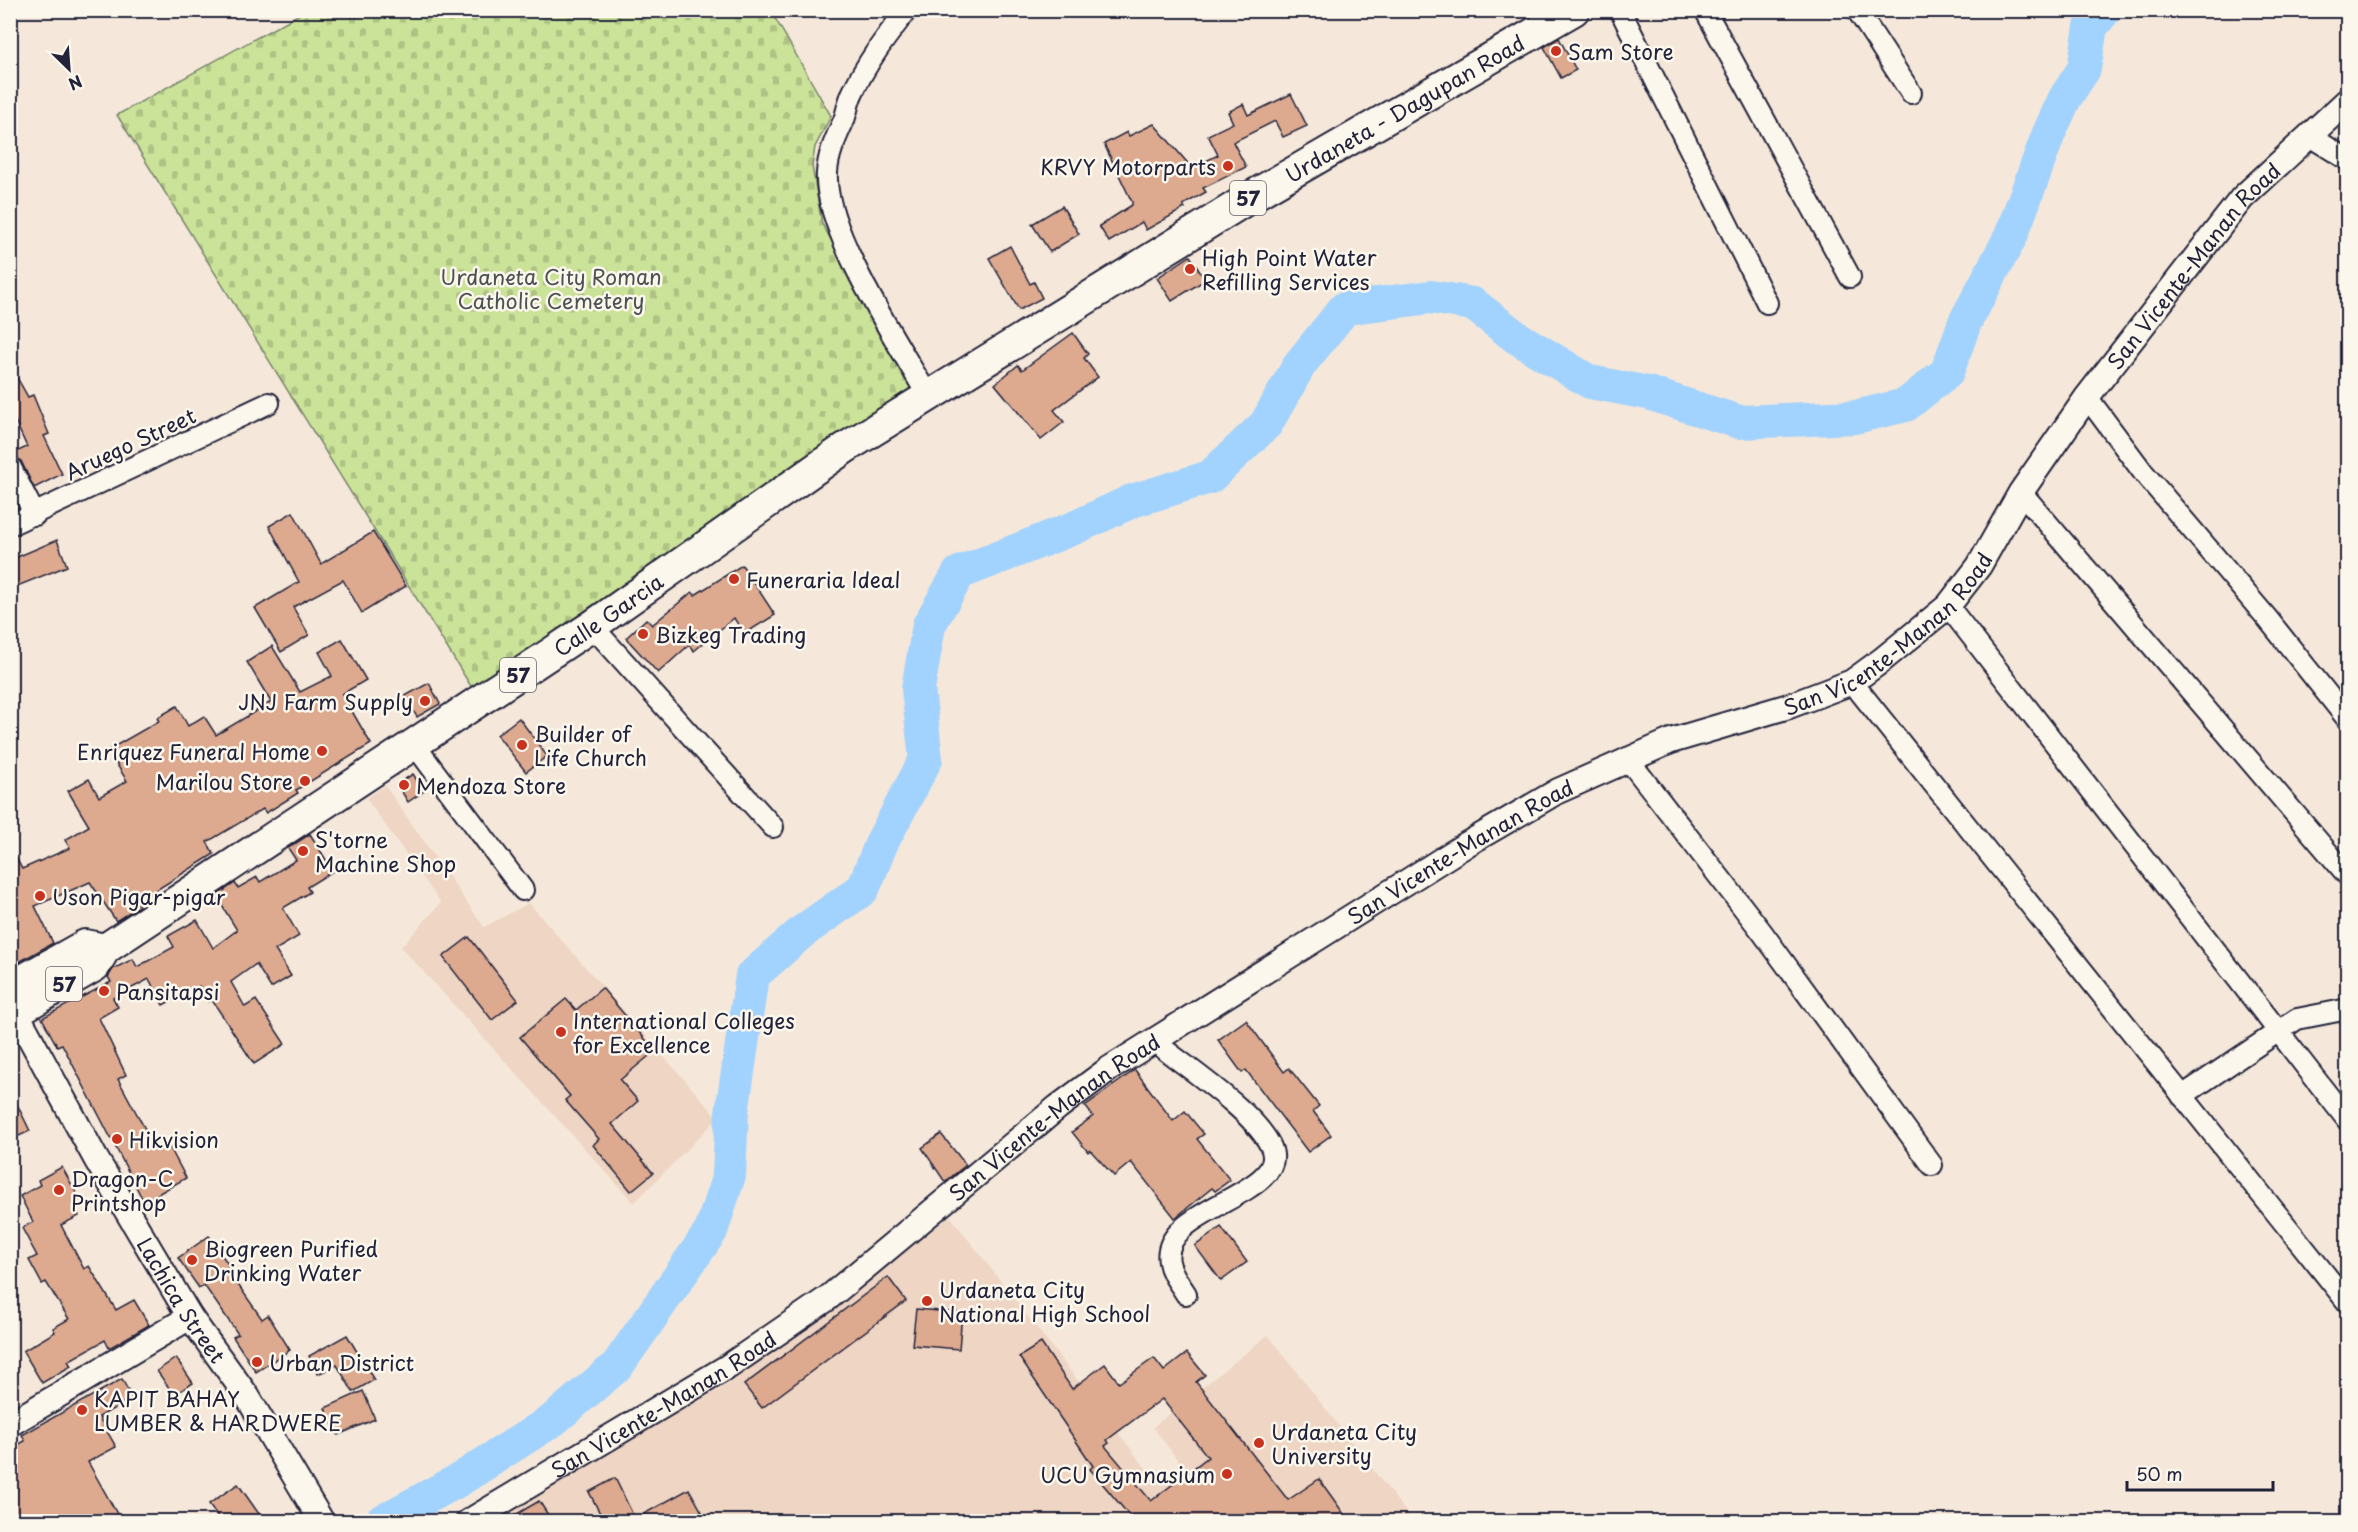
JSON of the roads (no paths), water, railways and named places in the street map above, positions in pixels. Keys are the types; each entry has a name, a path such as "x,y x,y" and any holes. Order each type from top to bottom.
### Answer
{"main road":[{"name":"Urdaneta - Dagupan Road","path":"928,396 1254,195 1574,10"},
{"name":"Calle Garcia","path":"12,1006 95,966 105,949 592,626 837,454 928,396"}],"street":[{"path":"907,10 871,58 851,96 830,154 827,174 828,193 837,225 858,271 928,396"},
{"path":"1620,10 1767,303"},
{"path":"1705,10 1850,277"},
{"path":"1857,10 1911,93"},
{"name":"San Vicente-Manan Road","path":"468,1521 729,1366 828,1298 1058,1107 1109,1069 1467,844 1558,792 1627,758 1671,741 1789,706 1852,682 1948,606 1979,566 2021,492 2087,398 2242,198 2348,100"},
{"path":"2308,135 2348,160"},
{"path":"2087,398 2143,472 2267,618 2348,720"},
{"name":"Aruego Street","path":"10,525 269,402"},
{"path":"10,466 35,514"},
{"path":"2021,492 2348,876"},
{"path":"1948,606 2348,1121"},
{"path":"592,626 773,827"},
{"path":"1852,682 2348,1303"},
{"path":"414,744 523,890"},
{"path":"1627,758 1762,932 1932,1165"},
{"name":"Lachica Street","path":"12,1006 96,1159 190,1317 247,1396 285,1463 322,1521"},
{"path":"2182,1096 2297,1019 2348,1009"},
{"path":"1155,1041 1247,1116 1270,1145 1273,1155 1268,1173 1257,1183 1195,1220 1172,1240 1168,1261 1186,1294"},
{"path":"10,1424 190,1317"}],"waterway":[{"path":"381,1522 459,1480 553,1420 617,1366 711,1231 729,1175 732,1112 752,976 802,932 863,889 882,842 926,759 918,689 929,625 959,573 1074,528 1132,501 1210,477 1266,424 1300,364 1345,308 1431,297 1473,304 1516,337 1590,382 1648,393 1739,422 1855,417 1906,405 1947,372 1965,322 2011,236 2049,133 2065,98 2084,69 2091,27 2105,10"}],"place":[{"name":"Sam Store","path":"1556,51"},
{"name":"KRVY Motorparts","path":"1228,166"},
{"name":"High Point Water Refilling Services","path":"1190,269"},
{"name":"Funeraria Ideal","path":"734,579"},
{"name":"Bizkeg Trading","path":"643,634"},
{"name":"JNJ Farm Supply","path":"425,701"},
{"name":"Builder of Life Church","path":"522,745"},
{"name":"Enriquez Funeral Home","path":"322,751"},
{"name":"Marilou Store","path":"305,781"},
{"name":"Mendoza Store","path":"404,785"},
{"name":"S'torne Machine Shop","path":"303,851"},
{"name":"Uson Pigar-pigar","path":"40,896"},
{"name":"Pansitapsi","path":"104,991"},
{"name":"International Colleges for Excellence","path":"561,1032"},
{"name":"Hikvision","path":"117,1139"},
{"name":"Dragon-C Printshop","path":"59,1190"},
{"name":"Biogreen Purified Drinking Water","path":"192,1260"},
{"name":"Urdaneta City National High School","path":"927,1301"},
{"name":"Urban District","path":"257,1362"},
{"name":"KAPIT BAHAY LUMBER & HARDWERE","path":"82,1410"},
{"name":"Urdaneta City University","path":"1259,1443"},
{"name":"UCU Gymnasium","path":"1227,1474"}],"park label":[{"name":"Urdaneta City Roman Catholic Cemetery","path":"551,288"}]}
